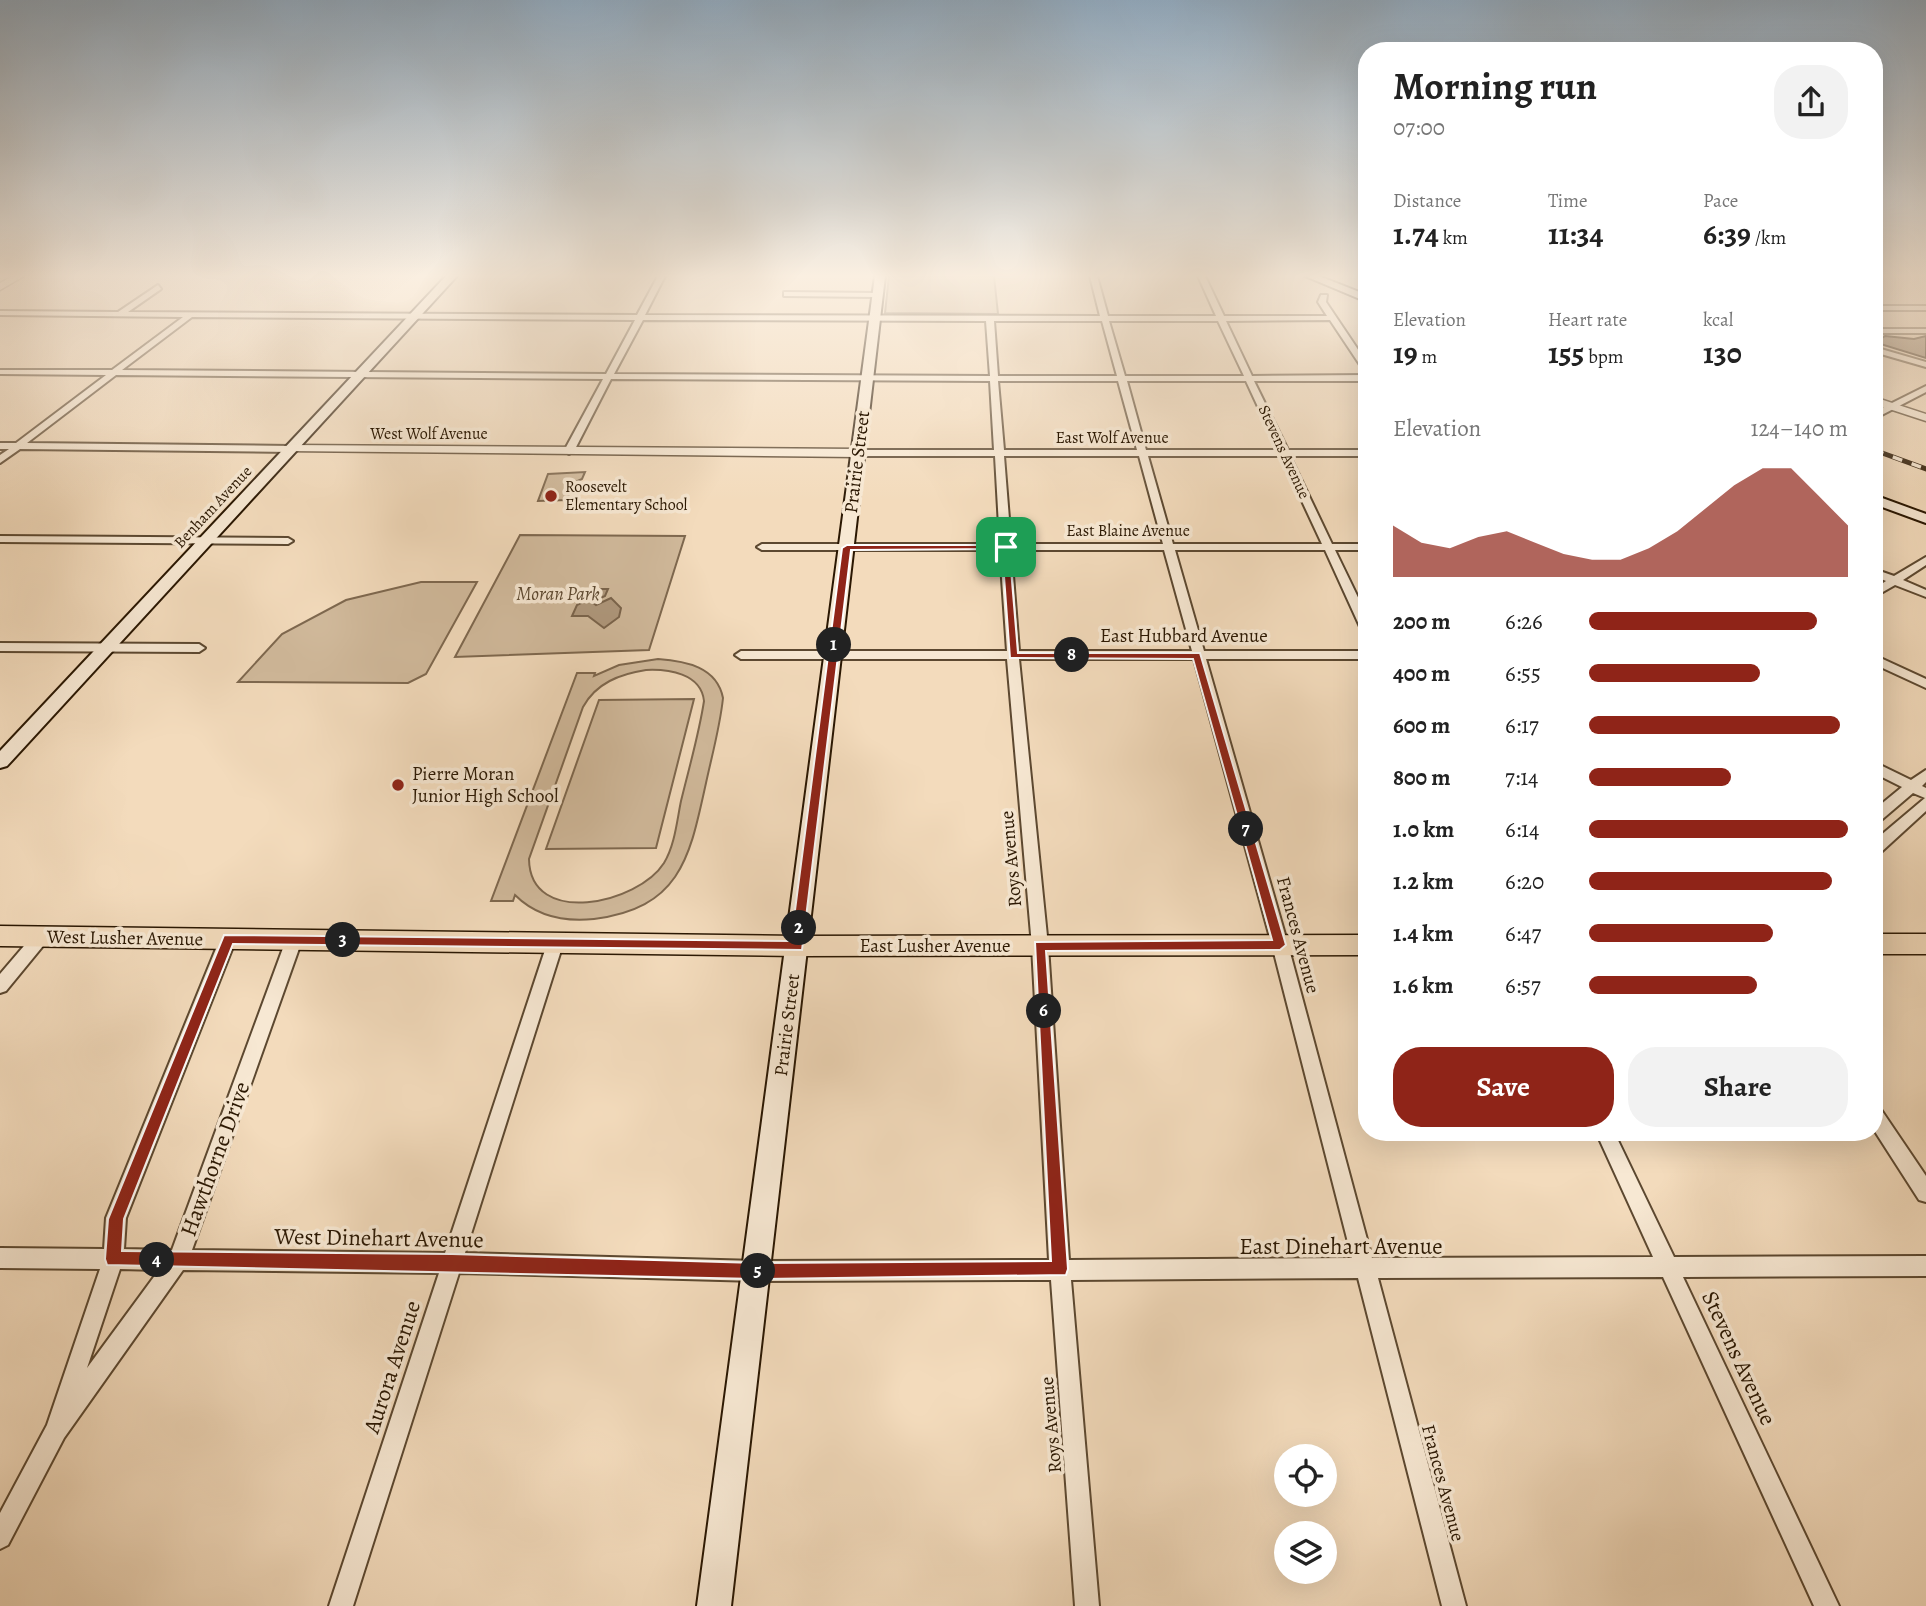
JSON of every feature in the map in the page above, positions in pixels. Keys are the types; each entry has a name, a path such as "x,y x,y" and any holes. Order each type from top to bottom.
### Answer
{"main road":[{"name":"Benham Avenue","path":"0,762 382,351"},
{"name":"Prairie Street","path":"714,1606 870,351"},
{"path":"1883,502 1926,519"},
{"name":"West Lusher Avenue","path":"0,936 797,946"},
{"path":"1883,944 1926,944"},
{"name":"East Lusher Avenue","path":"797,946 1358,945"}],"street":[{"path":"0,460 143,351"},
{"path":"569,451 622,351"},
{"name":"Roys Avenue","path":"993,351 1013,656 1040,946 1060,1269 1087,1606"},
{"name":"Frances Avenue","path":"1113,351 1280,945 1454,1606"},
{"name":"Stevens Avenue","path":"1237,351 1358,609"},
{"path":"1883,352 1926,365"},
{"path":"0,372 866,379 1358,378"},
{"path":"1883,412 1926,389"},
{"path":"1883,403 1926,418"},
{"name":"West Wolf Avenue","path":"0,446 858,453"},
{"name":"East Wolf Avenue","path":"858,453 1358,453"},
{"path":"0,539 288,541"},
{"name":"East Blaine Avenue","path":"762,547 1358,547"},
{"path":"1883,588 1926,560"},
{"path":"1883,575 1926,594"},
{"path":"0,647 198,648"},
{"name":"East Hubbard Avenue","path":"741,655 1358,655"},
{"path":"1883,663 1926,684"},
{"path":"1883,772 1926,794"},
{"path":"1883,811 1926,775"},
{"path":"1883,842 1926,803"},
{"path":"0,986 41,937"},
{"name":"Hawthorne Drive","path":"56,1430 113,1259 116,1219 228,939"},
{"name":"Hawthorne Drive","path":"0,1538 56,1430 178,1260 294,940"},
{"name":"Aurora Avenue","path":"341,1606 555,944"},
{"path":"1883,1128 1926,1193"},
{"name":"Stevens Avenue","path":"1609,1141 1827,1606"},
{"name":"West Dinehart Avenue","path":"0,1258 452,1263 757,1271"},
{"name":"East Dinehart Avenue","path":"757,1271 1364,1271 1926,1266"}],"green space":[{"path":"585,472 582,479 573,483 567,500 538,501 548,474"},
{"name":"Moran Park","path":"520,535 685,536 649,650 455,657"},
{"path":"421,582 477,582 426,674 408,683 238,682 282,634 346,600"},
{"path":"658,659 689,664 714,679 723,698 716,741 694,833 677,874 664,890 646,903 623,913 594,919 562,919 542,913 515,895 513,901 491,901 577,673 595,673 594,676 619,665","holes":["636,672 673,672 690,679 697,684 704,701 668,856 651,877 610,898 587,902 565,901 547,894 534,881 529,859 583,707 595,692 610,681"]},
{"path":"694,699 656,848 546,849 599,700"}],"shaded area":[{"path":"594,589 608,589 605,596 592,602 596,605 611,598 621,608 619,617 604,628 588,616 572,616 577,605 589,599"}],"building":[{"path":"1903,351 1926,351 1926,358"}],"railway":[{"path":"1883,453 1926,469"}],"place":[{"name":"Roosevelt Elementary School","path":"551,496"},
{"name":"Pierre Moran Junior High School","path":"398,785"}],"route":[{"path":"1006,547 1013,656 1197,656 1280,945 1040,946 1060,1269 757,1271 452,1263 113,1259 116,1219 228,939 797,946 847,548 1006,547"}]}
